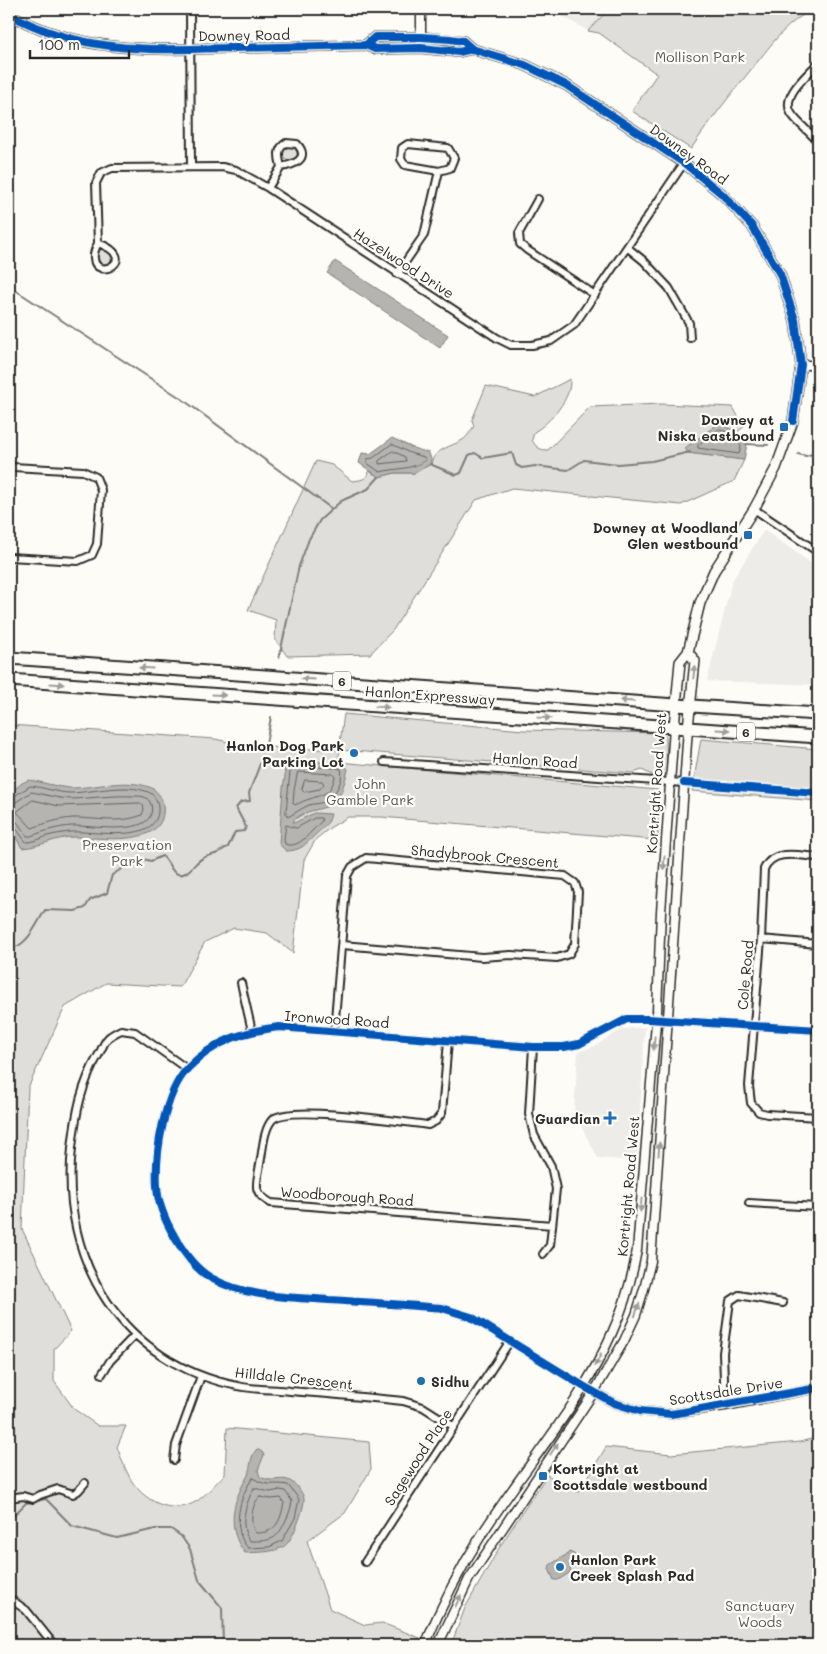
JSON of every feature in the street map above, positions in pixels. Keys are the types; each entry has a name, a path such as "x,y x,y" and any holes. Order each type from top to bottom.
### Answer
{"highway":[{"name":"Hanlon Expressway","path":"9,658 818,714"},
{"name":"Hanlon Expressway","path":"9,680 818,737"}],"main road":[{"name":"Downey Road","path":"9,14 42,31 118,48 190,49 366,45 375,49 421,48 460,52 472,49"},
{"name":"Downey Road","path":"366,45 376,37 422,37 463,41 472,49 525,65 566,85 684,162 722,194 752,226 780,274 794,320 801,366 793,421 776,468 754,509 714,571 700,603 688,652 680,662 676,704"},
{"name":"Downey Road","path":"688,652 695,661 688,728"},
{"name":"Kortright Road West","path":"674,727 676,704"}],"street":[{"path":"190,9 191,167"},
{"path":"421,9 421,48"},
{"path":"818,63 790,95 788,104 791,113 818,142"},
{"path":"408,144 448,148 454,158 450,168 439,172 405,165 401,159 402,148 408,144"},
{"name":"Hazelwood Drive","path":"98,242 96,183 102,173 112,168 222,167 236,170 268,188 497,338 511,345 532,345 551,341 574,325 628,248 684,162"},
{"path":"268,188 282,167"},
{"path":"397,274 424,235 439,172"},
{"path":"538,200 519,233 520,244 595,295"},
{"path":"628,248 644,261 669,288 689,323 690,338"},
{"path":"801,366 818,365"},
{"path":"9,464 13,467 83,471 96,478 101,490 97,544 92,555 78,561 9,556"},
{"path":"754,509 818,552"},
{"name":"Kortright Road West","path":"425,1645 452,1586 482,1534 583,1386 612,1333 634,1271 638,1250 656,1019 674,727"},
{"name":"Kortright Road West","path":"438,1645 469,1579 594,1392 624,1341 636,1315 644,1289 651,1261 688,728"},
{"name":"Hanlon Road","path":"384,762 684,783"},
{"name":"Cole Road","path":"818,857 780,855 775,856 766,863 762,881 760,939 749,1086 750,1103 759,1112 818,1117"},
{"name":"Shadybrook Crescent","path":"334,1031 347,876 352,867 366,858 565,876 575,883 578,892 575,944 569,954 557,958 511,955 482,956 342,945"},
{"path":"760,939 818,944"},
{"path":"241,983 252,1031"},
{"name":"Ironwood Road","path":"583,1386 472,1317 442,1308 274,1296 235,1289 209,1277 188,1256 169,1228 157,1187 163,1119 173,1092 187,1069 211,1049 234,1036 279,1027 533,1047 564,1047 579,1044 627,1019 656,1019 818,1030"},
{"name":"Hilldale Crescent","path":"187,1069 135,1032 121,1030 108,1038 89,1070 76,1113 70,1195 74,1222 82,1253 90,1274 102,1294 135,1335 164,1357 200,1376 239,1386 403,1401 423,1407 453,1426"},
{"name":"Woodborough Road","path":"448,1041 442,1113 436,1121 428,1125 337,1114 284,1114 273,1118 266,1129 256,1186 261,1197 271,1203 552,1225"},
{"path":"533,1047 529,1114 534,1135 551,1166 556,1188 550,1245 543,1254"},
{"path":"749,1203 818,1207"},
{"path":"725,1406 723,1353 730,1301 739,1295 783,1303"},
{"path":"102,1374 110,1361 135,1335"},
{"name":"Sagewood Place","path":"365,1562 510,1341"},
{"path":"174,1460 176,1445 200,1376"},
{"name":"Scottsdale Drive","path":"583,1386 614,1403 640,1411 671,1414 725,1406 818,1388"},
{"path":"9,1498 23,1496 34,1499 58,1489 73,1494 85,1483"},
{"path":"9,1598 26,1610 50,1641"}],"shaded area":[{"path":"545,9 609,9 588,31 562,16"},
{"path":"764,530 818,568 818,685 707,681 732,581"},
{"path":"645,1027 637,1161 598,1158 574,1113 578,1052 595,1046 622,1029"}],"green space":[{"name":"Mollison Park","path":"609,9 815,9 797,19 774,41 721,107 691,149 632,111 657,74 599,33 588,31"},
{"path":"287,147 293,147 297,154 293,161 287,161 283,157 283,151"},
{"path":"101,248 111,254 111,260 108,263 102,264 98,258"},
{"path":"570,379 570,386 564,402 547,423 534,432 532,440 538,448 548,450 590,407 661,404 733,407 744,427 737,432 719,423 688,453 744,460 734,481 681,505 512,488 476,500 393,630 370,654 287,656 275,639 276,620 248,610 316,461 332,465 352,481 365,478 369,471 379,477 395,473 414,473 431,464 436,455 444,448 467,436 474,426 472,420 486,386 535,397"},
{"name":"Preservation Park","path":"344,714 523,730 661,733 666,737 667,772 663,776 652,775 642,770 633,773 340,750 338,762 658,790 658,844 655,840 381,817 348,817 331,827 316,839 304,860 293,953 267,933 234,928 205,942 180,987 106,983 65,1007 28,1088 22,1229 71,1331 54,1349 54,1381 74,1409 98,1426 126,1426 117,1447 134,1485 149,1499 158,1504 178,1507 187,1506 204,1495 225,1474 227,1428 369,1442 371,1469 345,1513 307,1541 330,1609 365,1625 382,1623 420,1638 417,1645 9,1645 9,725 215,739 261,746 339,750"},
{"path":"701,739 818,749 818,801 692,791"},
{"name":"Sanctuary Woods","path":"818,1437 818,1645 451,1645 465,1608 502,1543 547,1475 579,1492 606,1447 671,1454 800,1442"}],"water":[{"path":"335,261 448,335 440,348 327,273"},
{"path":"719,423 737,432 747,444 744,460 688,453 685,448"},
{"path":"392,438 429,453 431,464 414,473 395,473 379,477 359,463 362,453 370,454"},
{"path":"288,760 338,763 343,764 348,769 342,791 335,801 326,807 305,813 293,821 294,823 314,813 331,814 328,822 302,847 286,851 279,844 285,776 284,764"},
{"path":"29,780 70,788 120,783 140,784 156,791 163,804 162,819 155,829 144,835 130,838 67,837 22,848 9,826 9,794 22,783"},
{"path":"257,1449 264,1455 258,1470 260,1477 270,1480 282,1479 290,1481 301,1492 304,1503 297,1525 287,1544 265,1552 245,1553 237,1539 233,1516 236,1501"},
{"name":"Hanlon Park Creek Splash Pad","path":"569,1552 576,1557 570,1566 571,1572 558,1580 554,1580 549,1569 550,1565"}],"waterway":[{"path":"9,286 182,399 332,509"},
{"path":"746,444 768,445"},
{"path":"430,464 456,475 461,473 469,455 475,453 483,458 512,453 516,465 522,468 535,466 568,470 584,460 618,464 652,461 690,452"},
{"path":"798,454 806,456 818,452"},
{"path":"279,658 299,566 309,539 320,520 341,501 368,489 379,477"},
{"path":"266,744 271,717"},
{"path":"9,949 26,940 45,910 75,911 85,908 90,900 107,893 112,875 123,868 135,865 140,860 151,861 162,856 174,872 182,874 190,870 203,858 228,847 235,832 244,831 246,827 236,808 241,802 250,801 249,793 263,756"},
{"path":"9,1520 26,1503 46,1499 72,1526 117,1538 155,1529 171,1529 181,1536 190,1549 199,1580 222,1608 223,1645"}],"cycle path":[{"path":"9,14 36,27 63,36 118,47 174,49 366,45 375,49 421,48 459,52 472,49"},
{"path":"366,45 375,37 450,39 463,41 472,49 525,65 566,85 684,163 722,194 752,226 780,274 795,320 801,365 793,421"},
{"path":"684,783 818,793"},
{"path":"818,1030 627,1019 579,1044 564,1047 533,1047 279,1027 253,1032 218,1044 188,1068 180,1079 173,1092 163,1124 157,1172 157,1186 162,1211 175,1238 192,1262 211,1278 225,1285 254,1293 284,1297 442,1308 471,1317 583,1386 614,1403 640,1411 671,1414 818,1388"}],"place":[{"name":"Downey at Niska eastbound","path":"784,427"},
{"name":"Downey at Woodland Glen westbound","path":"748,535"},
{"name":"Hanlon Dog Park Parking Lot","path":"354,753"},
{"name":"Guardian","path":"610,1118"},
{"name":"Sidhu","path":"421,1381"},
{"name":"Kortright at Scottsdale westbound","path":"543,1476"},
{"name":"Hanlon Park Creek Splash Pad","path":"560,1567"}],"park label":[{"name":"John Gamble Park","path":"370,792"}]}
